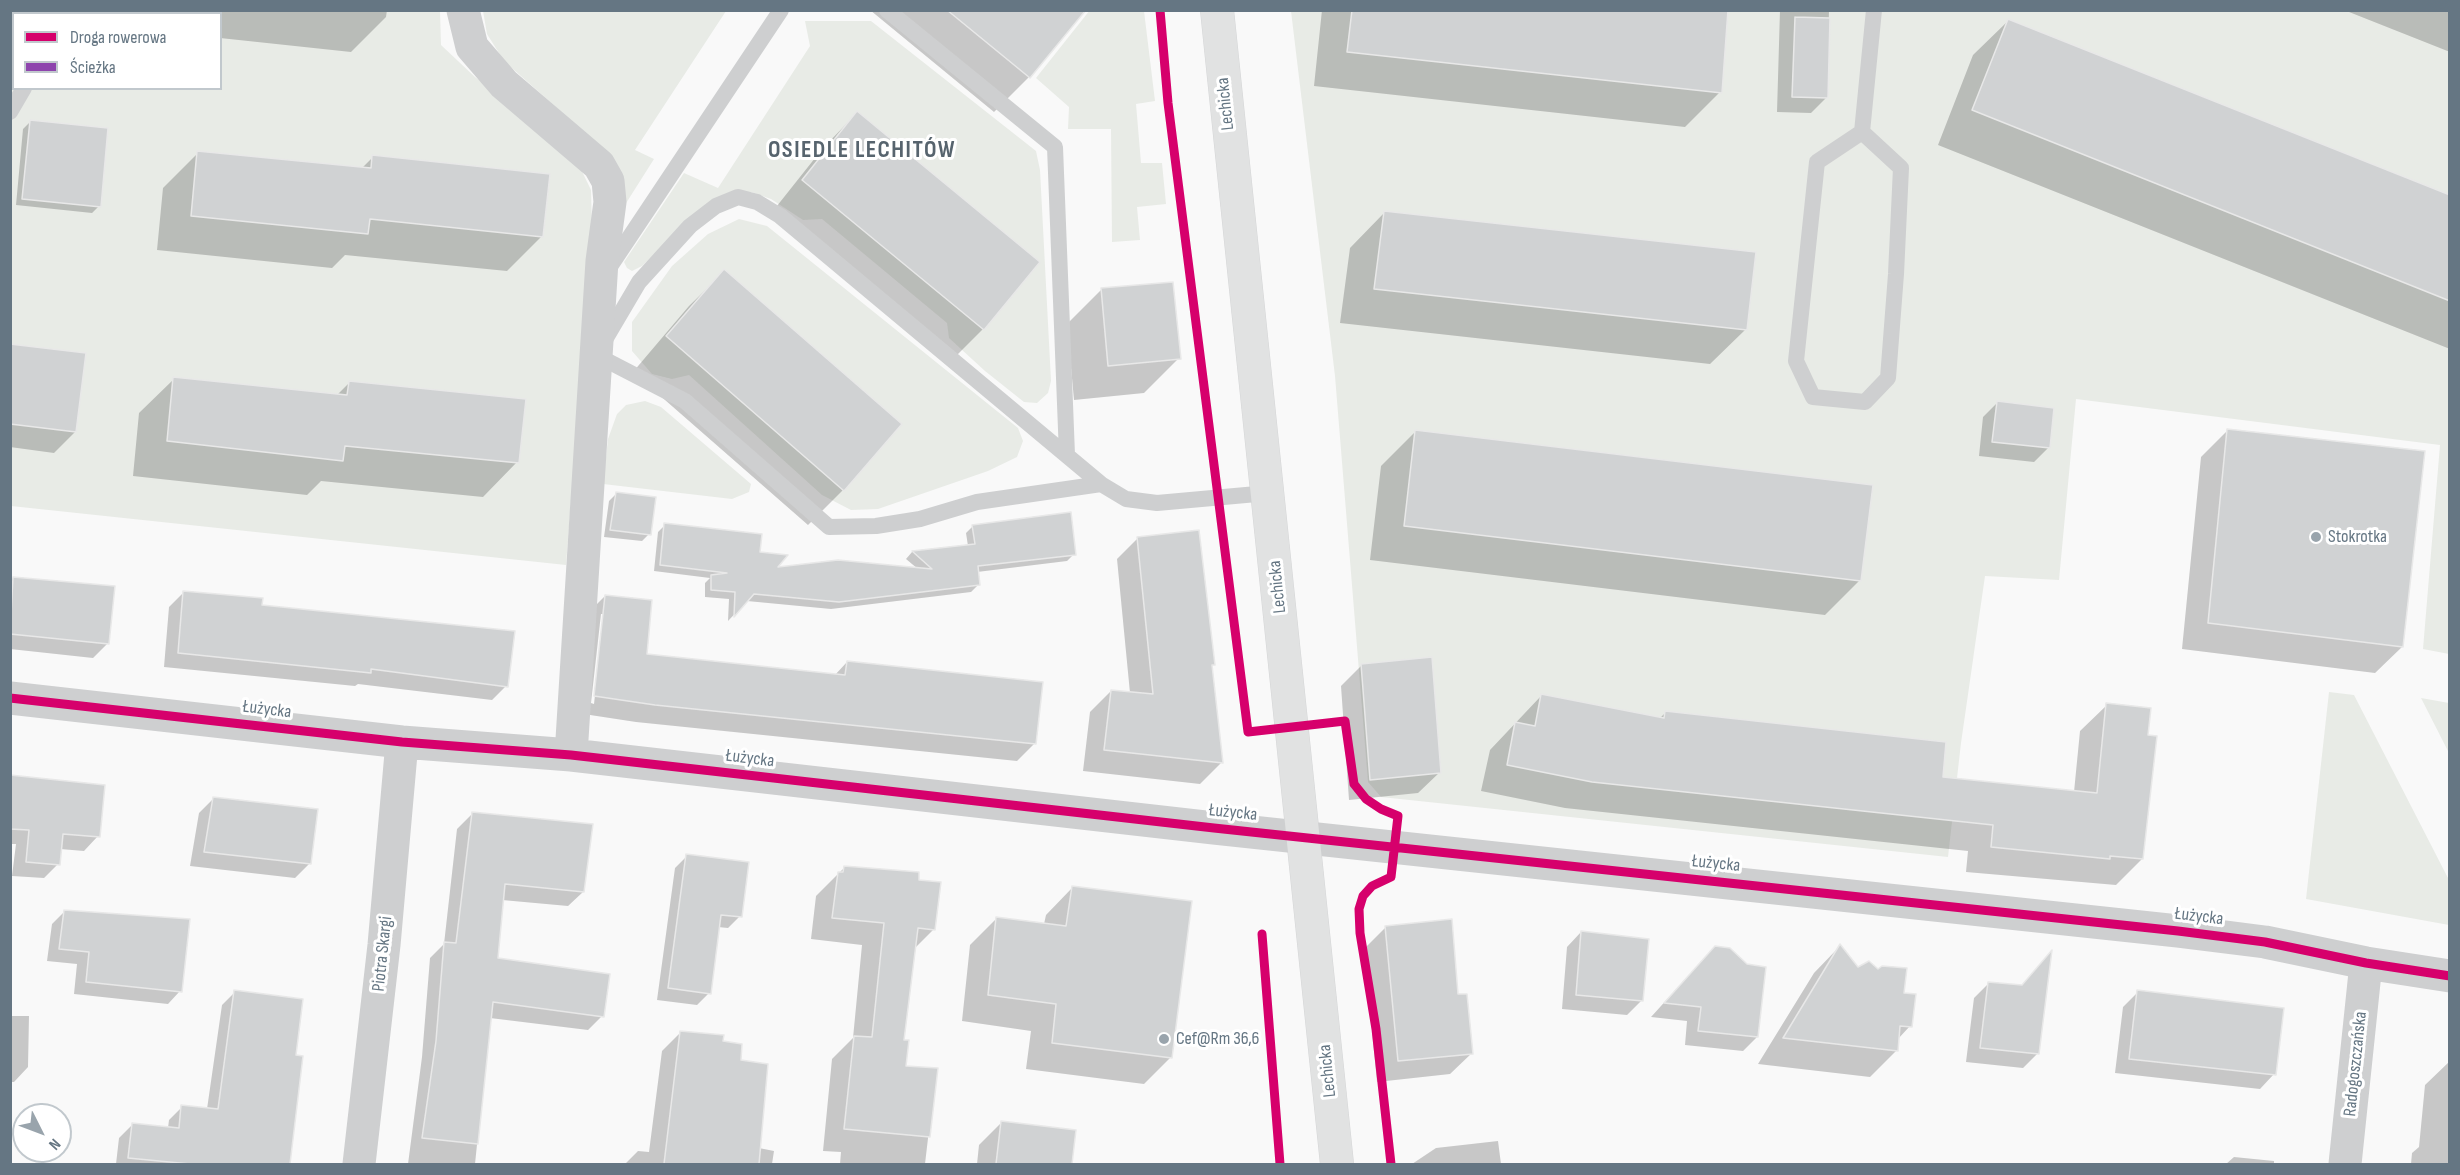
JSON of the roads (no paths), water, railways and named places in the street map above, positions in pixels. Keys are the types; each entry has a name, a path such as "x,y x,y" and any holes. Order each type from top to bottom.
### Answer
{"street":[{"path":"463,10 472,47 504,84 598,165 608,182 610,202 600,282 571,755"},
{"name":"Lechicka","path":"1217,10 1337,1164"},
{"name":"Łużycka","path":"10,698 402,742 571,755 2178,931 2265,942 2366,963 2450,976"},
{"name":"Piotra Skargi","path":"359,1164 384,945 402,742"},
{"name":"Radogoszczańska","path":"2345,1164 2366,963"}],"lane":[{"path":"600,282 781,10"},
{"path":"886,10 1054,147 1067,455"},
{"path":"1862,132 1874,10"},
{"path":"10,112 23,90"},
{"path":"1862,132 1901,168 1888,378 1865,402 1813,397 1796,361 1817,162 1862,132"},
{"path":"1101,484 977,502 920,519 876,526 829,527 685,401 596,355 646,274 690,226 716,206 738,197 758,202 780,216 1101,484 1126,499 1157,503 1268,493"}],"place":[{"name":"Stokrotka","path":"2316,537"},
{"name":"Cef@Rm 36,6","path":"1164,1039"}],"district":[{"name":"OSIEDLE LECHITÓW","path":"862,151"}]}
